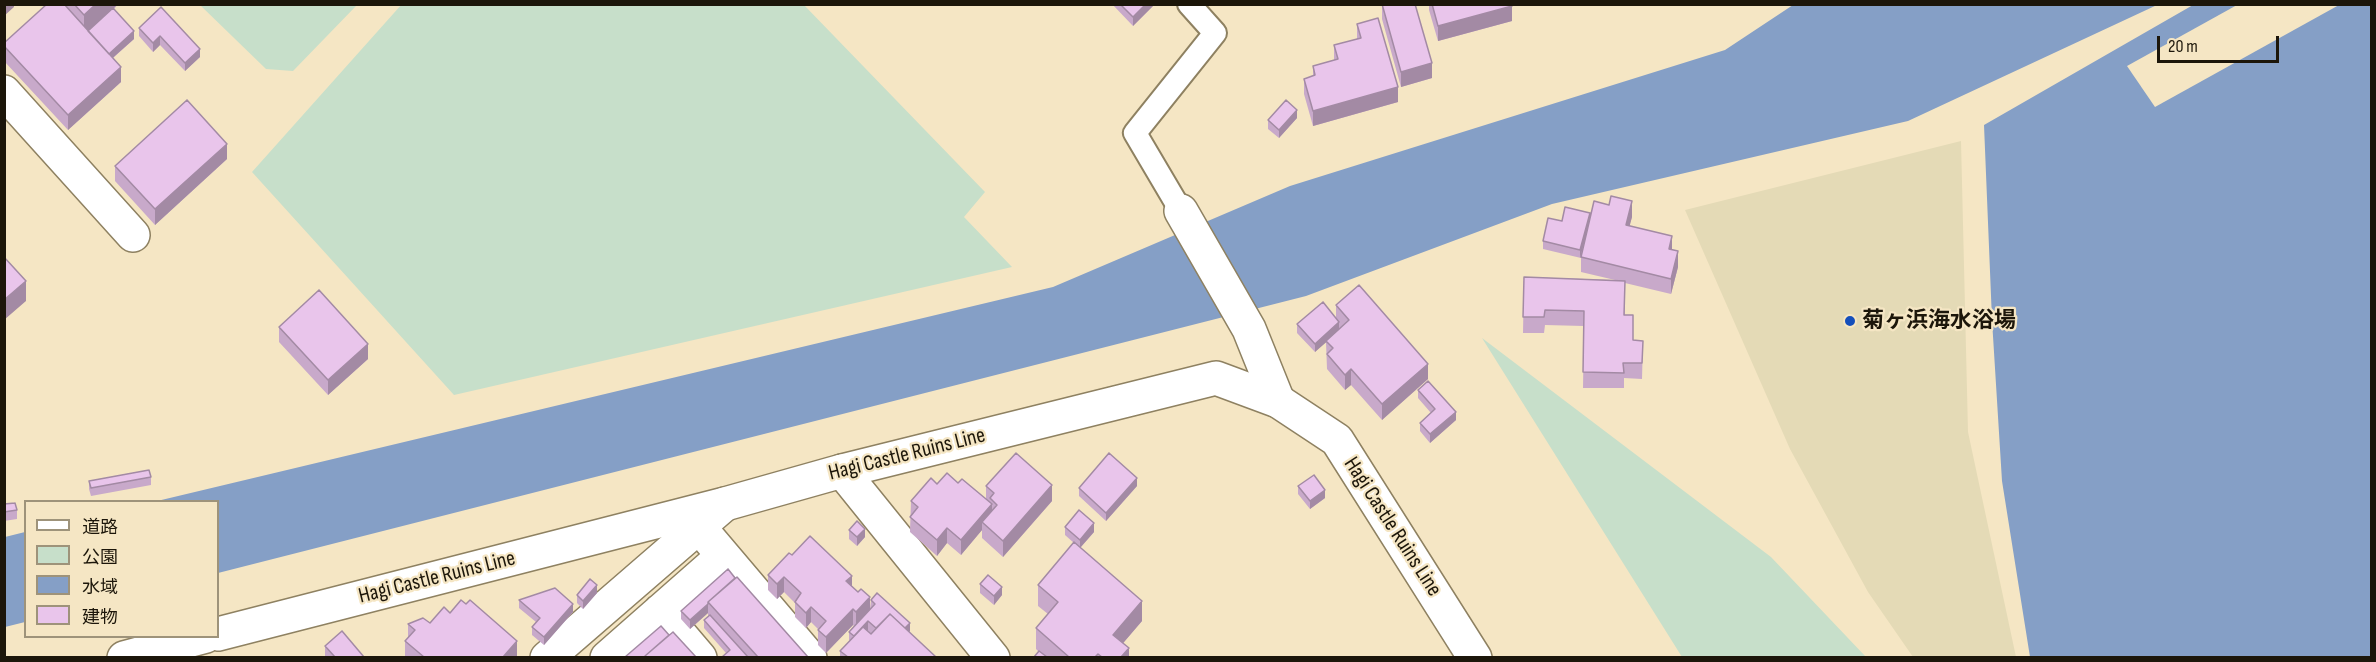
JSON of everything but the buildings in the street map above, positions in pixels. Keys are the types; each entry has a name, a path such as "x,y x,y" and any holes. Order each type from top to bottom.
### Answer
{"main road":[{"path":"4,92 133,235"},
{"path":"1181,211 1250,329 1278,401"},
{"name":"Hagi Castle Ruins Line","path":"219,634 725,504 842,471 1216,378 1278,401 1337,440 1475,657"},
{"path":"842,471 993,657"},
{"path":"547,657 725,504"},
{"path":"699,527 810,657"},
{"path":"607,657 723,556"},
{"path":"660,611 700,657"},
{"path":"124,657 198,638"}],"lane":[{"path":"1181,211 1135,133 1215,33 1189,4"}],"green space":[{"path":"402,4 804,5 985,192 964,217 1012,267 454,395 252,172"},
{"path":"200,5 357,5 293,71 266,69"},
{"path":"1482,338 1771,557 1866,657 1682,657"}],"sand":[{"name":"菊ヶ浜海水浴場","path":"1961,141 1968,432 2016,657 1913,657 1868,592 1790,449 1685,210"}],"water":[{"path":"1793,5 2157,5 1908,121 1552,204 1306,296 219,573 219,500 161,500 1053,287 1290,186 1725,50"},
{"path":"2193,5 2371,5 2371,657 2030,657 2002,481 1992,320 1984,125"},
{"path":"24,532 24,622 5,627 5,537"}],"pier":[{"path":"2237,5 2339,5 2155,107 2127,66"}],"place":[{"name":"菊ヶ浜海水浴場","path":"1850,321"}]}
